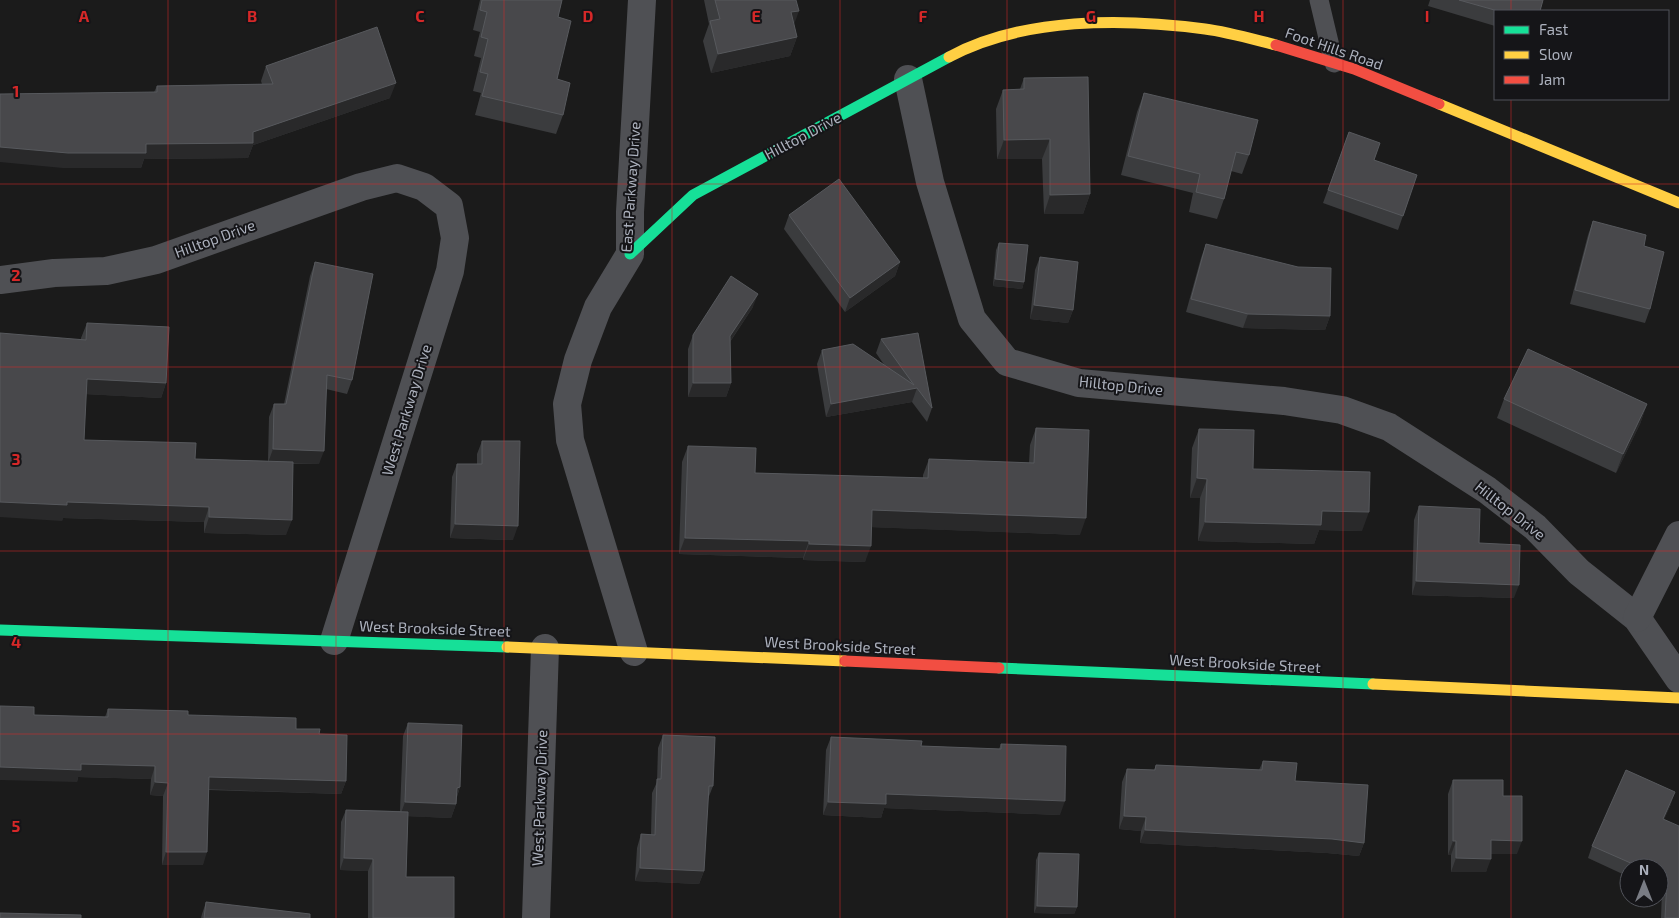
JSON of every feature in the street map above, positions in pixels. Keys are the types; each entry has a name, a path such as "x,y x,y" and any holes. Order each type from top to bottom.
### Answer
{"street":[{"name":"East Parkway Drive","path":"634,652 570,440 567,404 578,360 598,307 630,254 630,212 642,0"},
{"name":"Foot Hills Road","path":"908,80 960,51 1004,35 1062,25 1126,23 1205,29 1282,46 1334,63 1679,203"},
{"name":"Hilltop Drive","path":"630,254 694,195 908,80 930,182 972,319 1006,362 1080,383 1284,401 1342,410 1389,427 1487,490 1535,527 1579,572 1637,618 1679,679"},
{"name":"Hilltop Drive","path":"0,280 54,273 106,271 156,260 361,187 397,178 424,187"},
{"name":"West Parkway Drive","path":"334,641 450,271 455,238 449,206 424,187"},
{"path":"1637,618 1679,535"},
{"name":"West Brookside Street","path":"0,630 545,648 1679,698"},
{"name":"West Parkway Drive","path":"536,918 545,648"}],"lane":[{"path":"1319,0 1334,63"}],"building":[{"path":"482,0 562,0 558,17 571,21 557,79 570,83 563,115 482,96 488,74 480,72 488,39 481,37 487,12 480,10"},
{"path":"715,0 796,0 799,11 791,12 797,37 718,54 710,21 720,19"},
{"path":"1459,0 1543,0 1540,10 1494,10"},
{"path":"377,27 396,83 253,132 253,143 146,144 146,153 68,153 0,147 0,94 157,92 157,86 273,84 266,66"},
{"path":"1088,77 1090,194 1050,195 1050,139 1004,140 1003,90 1024,89 1024,78"},
{"path":"1144,93 1258,120 1249,155 1236,152 1224,199 1196,192 1200,174 1128,156"},
{"path":"1349,132 1380,143 1374,160 1417,175 1403,216 1328,190"},
{"path":"839,179 900,262 850,298 789,215"},
{"path":"1593,221 1646,235 1644,246 1664,252 1650,309 1575,290"},
{"path":"999,243 1028,245 1024,282 995,279"},
{"path":"1206,244 1298,267 1331,268 1330,316 1248,314 1191,299"},
{"path":"1040,257 1078,262 1073,310 1034,305"},
{"path":"315,262 373,274 352,380 327,375 324,451 273,449 274,404 286,404"},
{"path":"731,276 758,294 730,336 731,383 693,383 693,335"},
{"path":"87,323 169,327 166,383 87,379 84,440 196,443 195,459 293,462 292,520 209,517 209,507 67,502 67,505 0,502 0,333 86,340"},
{"path":"918,333 932,408 917,388 831,404 822,350 853,344 914,385 881,339"},
{"path":"1528,349 1647,404 1623,454 1504,399"},
{"path":"1036,428 1089,430 1086,518 872,510 871,546 809,544 809,541 685,538 688,446 756,448 755,473 928,478 929,459 1034,463"},
{"path":"1199,429 1254,430 1253,469 1370,472 1369,512 1322,511 1321,525 1205,522 1207,479 1197,478"},
{"path":"482,441 520,441 518,526 455,524 457,464 482,464"},
{"path":"1419,506 1480,509 1479,543 1520,545 1519,585 1416,581"},
{"path":"0,706 34,707 34,715 108,717 108,709 188,711 188,715 296,718 296,729 320,729 319,734 347,735 346,781 209,777 207,852 166,852 168,783 155,782 155,766 81,764 81,770 0,767"},
{"path":"408,723 462,725 460,787 457,788 456,804 405,802"},
{"path":"663,735 715,737 713,786 709,786 704,871 640,868 641,834 655,835 657,779 661,779"},
{"path":"831,737 922,741 921,746 1001,749 1001,744 1066,746 1065,801 886,794 886,804 828,802"},
{"path":"1263,761 1297,763 1295,781 1368,785 1364,843 1332,839 1145,830 1146,817 1124,816 1127,769 1155,770 1156,765 1262,770"},
{"path":"1626,770 1675,792 1663,819 1679,826 1679,918 1665,918 1666,908 1669,908 1669,858 1619,858 1592,846"},
{"path":"1453,780 1503,780 1503,796 1522,796 1522,841 1491,840 1491,859 1456,858 1456,841 1453,841"},
{"path":"346,810 408,812 406,877 454,877 454,918 373,918 373,859 344,858"},
{"path":"1039,853 1079,854 1077,907 1037,906"},
{"path":"206,902 310,914 310,918 204,918"},
{"path":"0,913 81,915 81,918 0,918"}],"traffic: fast":[{"path":"630,254 693,195 949,57"},
{"path":"0,630 507,647"},
{"path":"999,668 1373,684"}],"traffic: slow":[{"path":"949,57 978,44 1009,34 1041,28 1108,22 1174,25 1205,29 1276,45"},
{"path":"1439,104 1679,203"},
{"path":"507,647 845,661"},
{"path":"1373,684 1679,698"}],"traffic: jam":[{"path":"1276,45 1354,69 1439,104"},
{"path":"845,661 999,668"}]}
